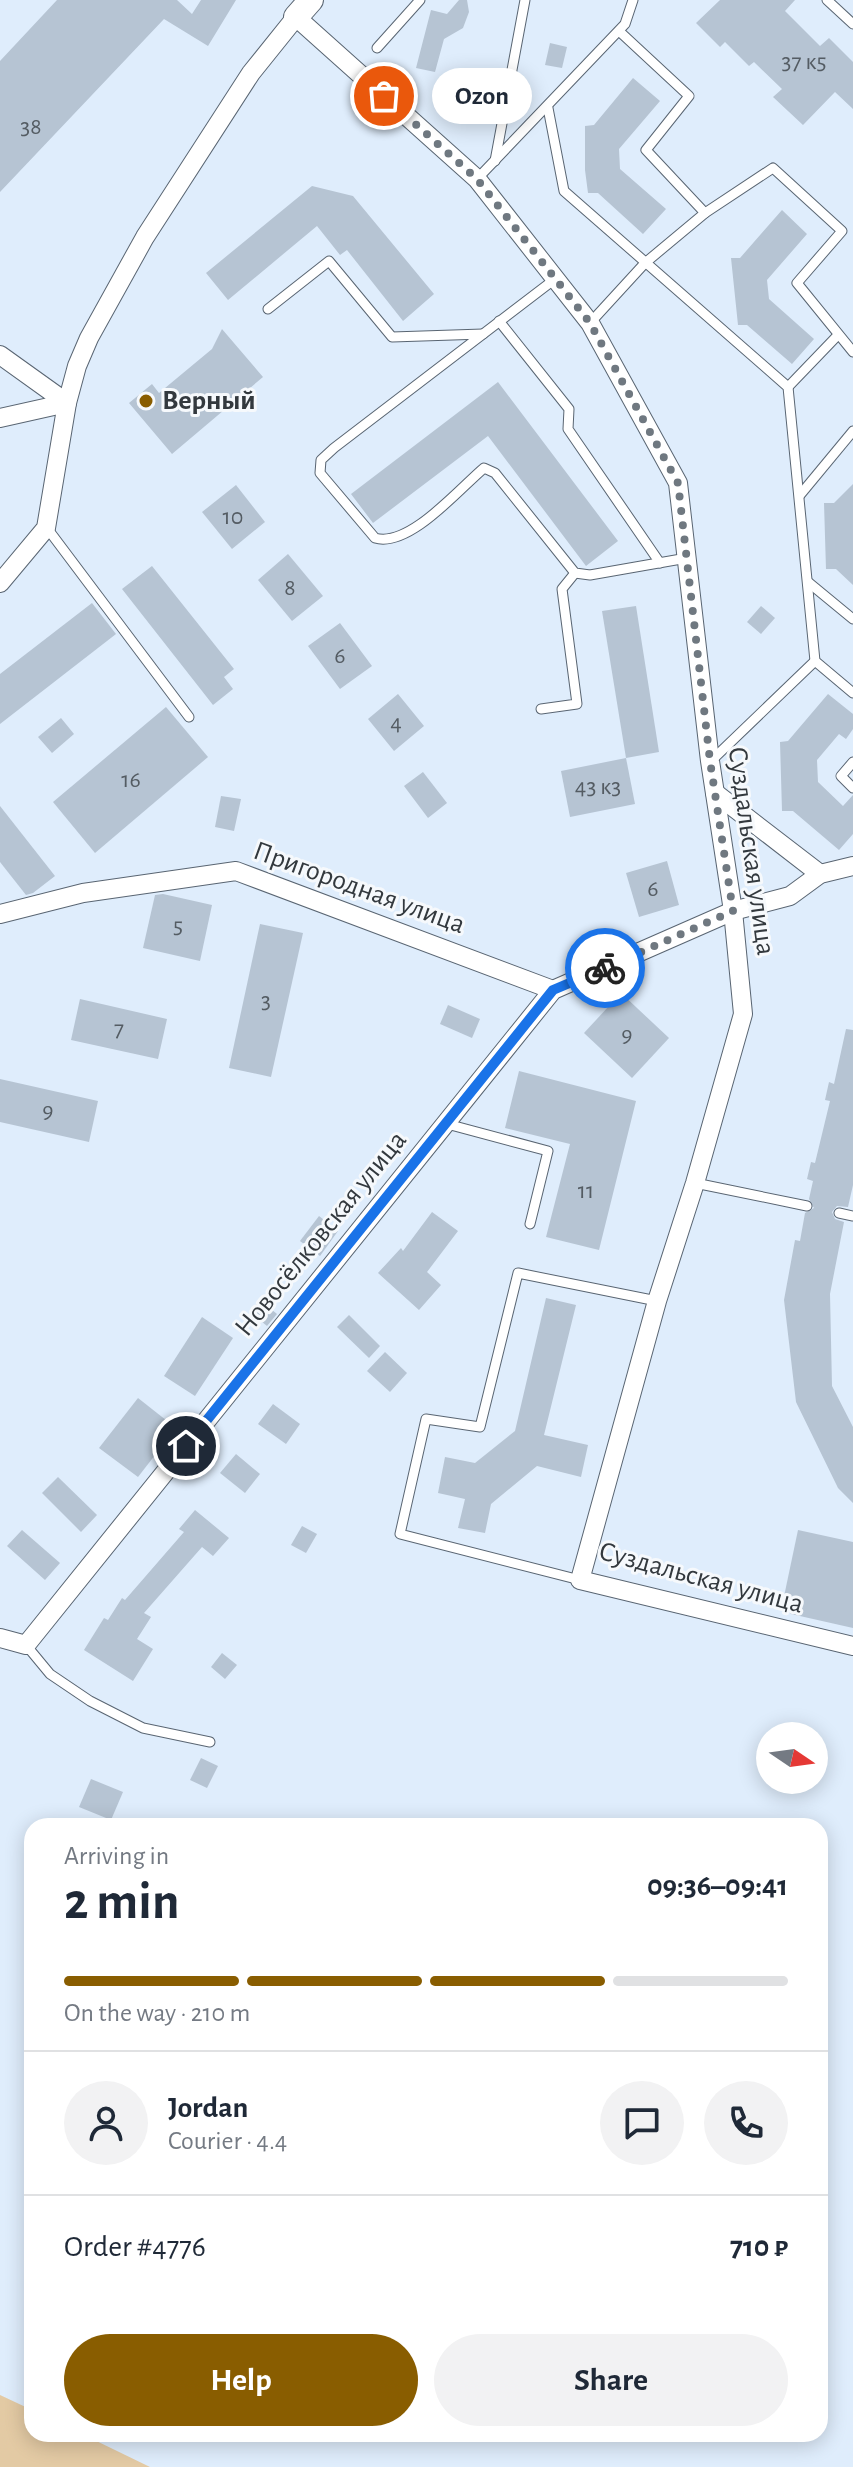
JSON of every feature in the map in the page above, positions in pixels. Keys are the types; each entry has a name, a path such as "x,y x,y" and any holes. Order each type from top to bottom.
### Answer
{"street":[{"name":"Суздальская улица","path":"304,8 477,179 590,323 678,483 710,761 733,911 743,1014 695,1183 657,1301 580,1580 853,1646"},
{"path":"0,583 46,528 67,403 89,338 145,237 251,73 304,8"},
{"path":"0,355 67,403"},
{"path":"0,418 67,403"},
{"path":"715,793 820,874 853,866"},
{"name":"Пригородная улица","path":"0,914 83,893 236,871 553,990"},
{"name":"Новосёлковская улица","path":"26,1645 553,990 733,911 790,896 820,874"},
{"path":"0,1638 26,1645"}],"lane":[{"path":"377,48 420,0"},
{"path":"495,161 525,0"},
{"path":"477,179 619,31 625,24 633,0"},
{"path":"827,0 853,24"},
{"path":"619,31 689,96 646,150 705,213"},
{"path":"548,108 564,191 788,387 815,661 853,693"},
{"path":"590,323 645,263 705,213 773,168 842,231 797,283 853,352"},
{"path":"268,309 329,261 392,337 483,334"},
{"path":"555,279 334,448 321,460 320,473 375,538 384,540 407,535 484,468 490,469 575,573 590,575 687,558"},
{"path":"499,321 569,409 568,429 660,563"},
{"path":"788,387 838,335"},
{"path":"800,495 853,431"},
{"path":"46,528 189,717"},
{"path":"541,709 577,704 562,589 575,573"},
{"path":"808,582 853,619"},
{"path":"710,761 815,661"},
{"path":"853,762 841,776 853,788"},
{"path":"447,1124 548,1151 530,1224"},
{"path":"695,1183 807,1206"},
{"path":"839,1213 853,1216"},
{"path":"580,1580 400,1534 426,1419 480,1427 518,1273 657,1301"},
{"path":"26,1645 50,1674 90,1701 143,1728 210,1742"}],"shaded area":[{"path":"0,2395 24,2406 24,2442 98,2442 150,2467 0,2467"}],"building":[{"path":"57,0 177,0 192,14 201,0 236,0 208,46 164,19 0,192 0,61"},
{"path":"459,0 467,0 469,12 463,28 444,39 435,72 416,68 431,10 447,14"},
{"path":"720,0 795,0 785,11 820,46 829,38 853,62 853,109 835,92 803,125 773,97 782,89 754,62 749,66 725,42 720,47 696,23"},
{"path":"550,43 567,47 562,68 545,65"},
{"path":"488,73 503,76 499,97 483,94"},
{"path":"633,78 660,101 619,149 620,169 666,209 643,234 598,193 588,193 585,170 585,126 594,125"},
{"path":"312,186 353,196 434,294 403,321 347,250 340,255 317,226 228,300 206,273"},
{"path":"782,210 807,234 767,280 769,299 814,339 792,364 747,325 738,325 731,258 740,258"},
{"path":"222,329 263,377 172,454 129,403 152,384 159,393 212,349"},
{"path":"498,382 618,541 586,566 488,436 373,523 351,494"},
{"path":"853,484 853,585 836,569 826,569 824,503 834,503"},
{"path":"236,485 265,522 232,549 202,512"},
{"path":"288,554 323,596 292,621 258,580"},
{"path":"152,566 234,669 224,677 233,689 213,705 122,589"},
{"path":"92,603 116,634 0,724 0,674"},
{"path":"636,606 659,752 626,758 602,611"},
{"path":"761,606 775,618 761,634 747,622"},
{"path":"340,623 372,666 340,689 308,646"},
{"path":"398,694 424,726 394,751 368,719"},
{"path":"828,694 853,714 853,729 846,739 839,734 817,760 818,782 843,806 853,795 853,834 839,850 793,811 782,811 780,742 788,741"},
{"path":"166,707 208,757 95,853 53,802"},
{"path":"61,718 74,734 52,753 38,737"},
{"path":"626,758 635,804 570,817 561,771"},
{"path":"423,772 447,803 428,818 404,786"},
{"path":"221,796 241,799 234,831 215,827"},
{"path":"0,806 55,876 33,893 26,895 0,862"},
{"path":"667,861 679,905 639,917 626,873"},
{"path":"155,895 212,905 200,961 143,948"},
{"path":"260,924 303,933 271,1077 229,1068"},
{"path":"621,993 669,1038 632,1078 584,1033"},
{"path":"80,999 167,1019 158,1059 71,1040"},
{"path":"448,1005 480,1019 472,1038 440,1024"},
{"path":"846,1029 853,1030 853,1185 848,1207 837,1206 832,1212 835,1219 844,1222 830,1294 832,1386 853,1427 853,1503 838,1488 796,1402 784,1300 795,1240 800,1241 805,1213 814,1208 809,1199 813,1181 807,1179 811,1162 815,1163 830,1101 825,1100 829,1082 834,1084"},
{"path":"519,1071 636,1101 599,1250 546,1237 570,1144 505,1128"},
{"path":"0,1079 98,1101 89,1142 0,1122"},
{"path":"432,1212 458,1231 427,1272 441,1285 419,1310 378,1273 401,1248 403,1251"},
{"path":"319,1216 338,1231 320,1256 300,1241"},
{"path":"546,1298 576,1305 544,1435 588,1445 581,1477 537,1466 491,1504 485,1533 458,1528 465,1499 438,1493 445,1457 475,1463 515,1431"},
{"path":"260,1300 277,1314 267,1326 250,1312"},
{"path":"349,1315 380,1346 369,1358 337,1327"},
{"path":"202,1317 233,1338 195,1396 164,1376"},
{"path":"385,1352 407,1373 390,1392 367,1371"},
{"path":"138,1398 176,1428 138,1477 99,1448"},
{"path":"273,1404 300,1424 286,1444 258,1424"},
{"path":"236,1454 260,1474 245,1493 220,1473"},
{"path":"58,1477 97,1515 81,1532 42,1493"},
{"path":"195,1510 229,1538 213,1556 202,1547 144,1613 151,1617 137,1639 153,1649 133,1681 84,1650 104,1618 108,1620 122,1598 125,1600 184,1532 179,1529"},
{"path":"302,1526 317,1534 306,1553 291,1545"},
{"path":"22,1530 60,1563 45,1580 7,1546"},
{"path":"798,1530 853,1542 853,1628 791,1614 782,1606"},
{"path":"222,1653 237,1665 225,1679 211,1667"},
{"path":"201,1758 218,1766 207,1788 190,1780"},
{"path":"91,1779 123,1792 112,1818 79,1807"}],"way so far":[{"path":"384,96 477,179 590,323 678,483 710,761 733,911 605,968"}],"place":[{"name":"Ozon","path":"384,96"},
{"name":"Верный","path":"146,401"}],"route":[{"path":"186,1446 553,990 605,968"}]}
